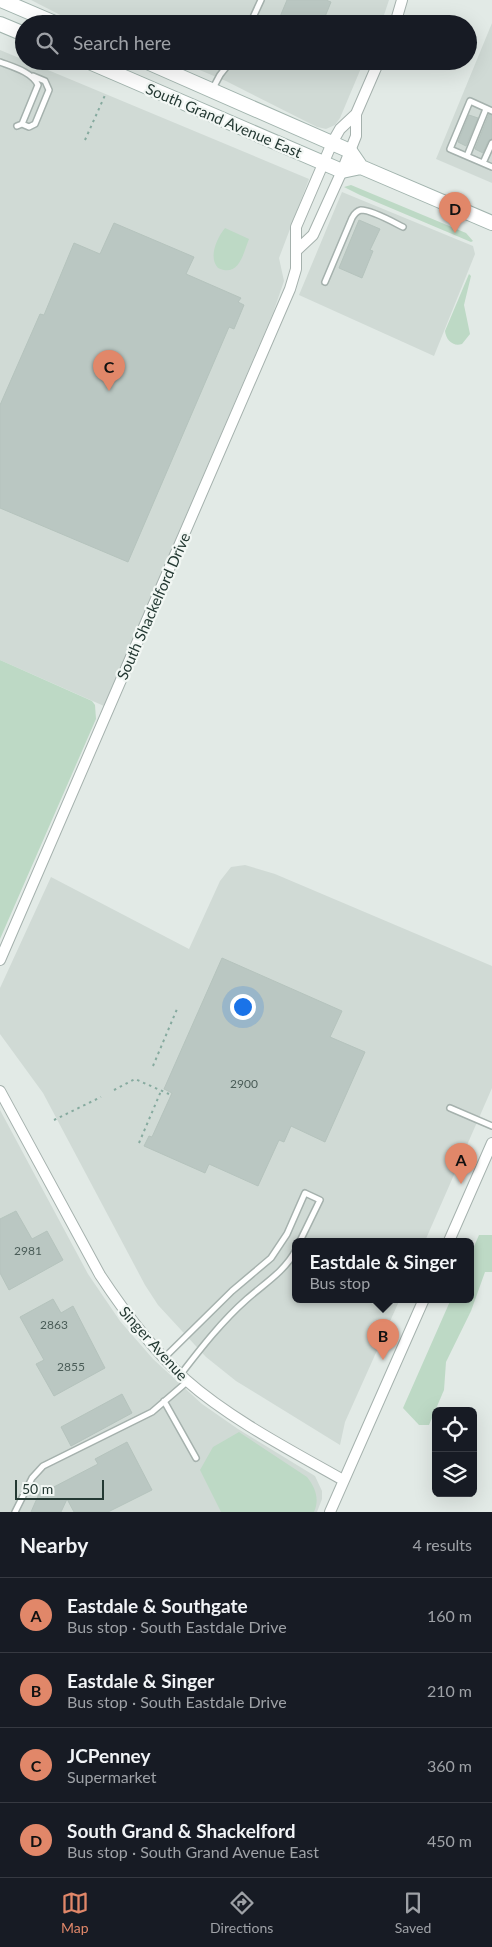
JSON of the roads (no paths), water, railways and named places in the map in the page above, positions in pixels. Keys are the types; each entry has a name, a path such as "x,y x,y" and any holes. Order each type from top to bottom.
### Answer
{"main road":[{"path":"1,0 15,4 38,15"},
{"path":"0,24 15,30"},
{"name":"South Grand Avenue East","path":"108,70 342,171"},
{"name":"South Grand Avenue East","path":"165,70 350,150"},
{"path":"350,150 361,167 492,223"},
{"path":"342,171 361,167"}],"street":[{"path":"398,15 402,0"},
{"name":"South Shackelford Drive","path":"0,960 287,297 294,279 297,250 296,227 332,143 340,129 356,114 375,70"},
{"name":"South Shackelford Drive","path":"297,250 313,235 342,171 356,136 356,114"},
{"name":"Singer Avenue","path":"0,1091 100,1275 130,1319 164,1358 184,1378 224,1409 343,1480"},
{"path":"450,1238 492,1143"},
{"path":"330,1512 422,1303"}],"lane":[{"path":"254,15 261,0"},
{"path":"0,62 15,68"},
{"path":"20,70 27,73 45,81 49,90 36,122 29,127 20,125 38,85 27,73"},
{"path":"212,91 224,70"},
{"path":"492,111 470,102 450,148 492,167"},
{"path":"467,156 486,108"},
{"path":"36,122 41,127"},
{"path":"483,164 492,142"},
{"path":"325,282 356,212 362,210 403,227"},
{"path":"450,1108 492,1126"},
{"path":"164,1358 232,1291 271,1258 287,1234 305,1193 320,1200 301,1238"},
{"path":"15,1512 32,1478 43,1466 152,1412 164,1401 184,1378 221,1325 247,1299 280,1272 292,1256"},
{"path":"164,1401 196,1458"}],"place":[{"name":"South Grand & Shackelford","path":"455,233"},
{"name":"JCPenney","path":"109,391"},
{"name":"Eastdale & Southgate","path":"461,1184"},
{"name":"Eastdale & Singer","path":"383,1360"}]}
